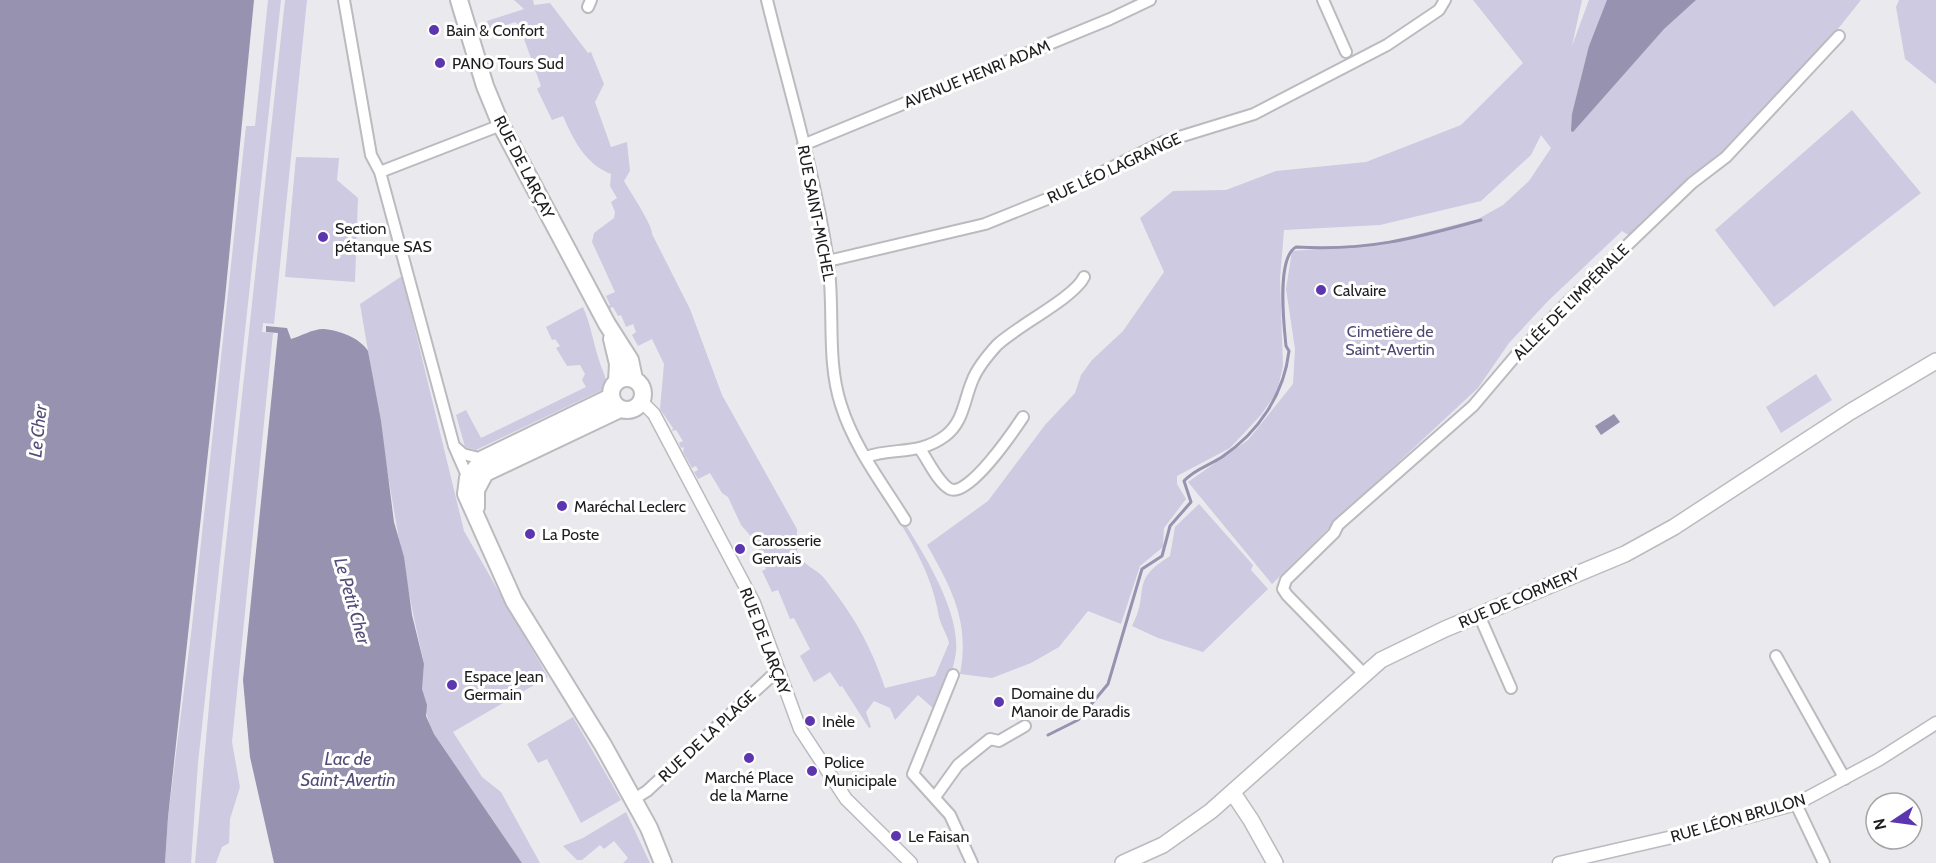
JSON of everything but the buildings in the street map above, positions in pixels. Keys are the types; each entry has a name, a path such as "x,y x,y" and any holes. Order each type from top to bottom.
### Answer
{"main road":[{"name":"RUE DE LARÇAY","path":"459,0 485,86 501,125 608,326 618,364 621,392 644,391 642,402"},
{"name":"RUE DE CORMERY","path":"1123,863 1163,845 1187,830 1233,793 1380,660 1479,615 1625,554 1654,538 1850,412 1936,361"},
{"path":"621,392 630,411 642,402"},
{"path":"621,392 483,459 468,478 466,494 514,601 634,799 663,863"},
{"path":"479,523 475,498 478,482 485,473 621,392"},
{"path":"1233,793 1251,819 1275,863"}],"street":[{"path":"344,0 371,155 380,172 454,447 468,478"},
{"name":"RUE SAINT-MICHEL","path":"767,0 828,261 836,384 848,423 905,520"},
{"name":"AVENUE HENRI ADAM","path":"802,145 1110,19 1150,0"},
{"path":"1323,0 1346,52"},
{"name":"RUE LÉO LAGRANGE","path":"828,261 985,224 1052,197 1163,142 1254,114 1387,45 1439,10 1445,0"},
{"name":"ALLÉE DE L'IMPÉRIALE","path":"1363,673 1283,589 1286,580 1302,566 1338,525 1473,406 1518,353 1577,293 1692,183 1726,157 1839,36"},
{"path":"380,172 501,125"},
{"path":"866,457 920,449 944,437 956,424 976,373 997,345 1076,288 1084,277"},
{"name":"RUE DE LARÇAY","path":"642,402 654,414 754,603 800,729 846,800 911,863"},
{"path":"920,449 944,483 957,491 970,484 1023,417"},
{"path":"454,447 463,454 483,459"},
{"path":"1479,615 1511,688"},
{"path":"1776,656 1845,779"},
{"name":"RUE DE LA PLAGE","path":"634,799 647,791 777,671"},
{"path":"953,675 914,766 913,774 950,815 972,863"},
{"name":"RUE LÉON BRULON","path":"1559,863 1599,859 1796,804 1845,779 1914,739 1936,723"},
{"path":"935,797 958,765 990,739 999,741 1025,726"},
{"path":"1796,804 1824,863"}],"green space":[{"path":"268,0 281,0 198,763 191,863 165,863 168,817 192,626 246,126 255,126"},
{"path":"285,0 307,0 274,324 263,323 262,332 273,333 232,742 240,787 230,819 229,843 222,847 216,863 195,863 212,672"},
{"path":"514,0 533,0 534,5 550,3 588,53 591,52 604,84 595,102 611,147 627,142 630,171 624,181 645,217 690,309 722,395 797,529 797,547 800,557 824,578 844,604 867,643 885,688 935,676 949,643 928,578 918,554 898,519 901,518 920,548 948,604 956,641 952,671 934,709 918,695 895,720 890,708 874,701 866,712 871,727 869,728 842,686 840,687 830,672 814,682 800,656 810,649 794,618 790,619 778,590 772,592 762,571 766,569 756,542 741,525 728,497 722,493 710,473 698,479 694,472 698,470 696,466 692,468 683,452 684,447 681,448 679,443 683,441 676,430 672,431 673,428 660,409 664,364 652,339 638,346 632,335 636,332 633,324 626,327 621,315 618,316 613,307 607,310 606,307 610,305 606,296 615,292 592,242 594,233 614,218 615,212 611,202 617,198 610,186 611,174 594,164 581,150 563,116 552,120 537,89 541,86 519,25 515,22 490,31 487,21 524,9"},
{"name":"Cimetière de Saint-Avertin","path":"1473,0 1582,0 1572,46 1589,0 1861,0 1817,55 1728,149 1630,236 1622,231 1548,301 1509,343 1478,388 1347,510 1272,584 1188,482 1248,440 1293,384 1295,349 1286,289 1292,251 1380,244 1478,219 1503,205 1529,181 1551,148 1541,135 1531,155 1481,201 1380,225 1284,230 1280,279 1283,366 1277,392 1261,415 1230,448 1177,476 1177,484 1186,499 1164,528 1163,547 1140,566 1121,624 1088,611 1059,647 1031,663 992,678 960,674 963,638 957,606 927,545 988,501 1045,425 1075,393 1081,375 1092,360 1123,331 1164,272 1140,218 1173,191 1226,190 1276,171 1366,162 1461,125 1523,63"},
{"path":"1899,0 1936,0 1936,84 1905,59 1896,7"},
{"path":"1852,110 1921,193 1774,307 1715,230"},
{"name":"Section pétanque SAS","path":"296,157 339,158 337,180 358,198 355,282 285,277"},
{"path":"402,276 464,531 548,677 453,732 482,777 501,792 540,863 522,863 434,734 423,699 423,659 397,527 360,304"},
{"path":"583,307 605,377 606,388 476,450 465,447 456,415 466,410 481,438 586,387 582,380 585,374 580,365 567,366 556,348 560,346 555,339 552,340 546,327"},
{"path":"1816,374 1832,400 1781,433 1766,407"},
{"path":"1199,504 1253,565 1251,570 1268,589 1203,652 1158,638 1132,626 1145,580 1157,565 1170,556 1175,527"},
{"path":"573,717 621,800 581,823 547,759 538,763 527,744"},
{"path":"626,812 650,863 623,863 628,858 614,841 604,849 600,845 582,860 577,860 563,846 583,838"}],"water":[{"name":"Le Cher","path":"0,0 254,0 165,863 0,863"},
{"path":"1607,0 1696,0 1664,29 1573,132 1571,131 1572,114 1589,46"},
{"name":"Lac de Saint-Avertin","path":"266,326 287,328 291,339 319,329 336,331 354,339 368,351 381,421 394,522 404,557 412,615 424,664 422,689 427,705 426,716 434,734 522,863 274,863 250,757 243,680 278,333 266,332"},
{"path":"1614,414 1620,422 1601,435 1595,426"}],"waterway":[{"path":"1048,735 1078,720 1108,684 1142,569 1162,556 1170,526 1191,502 1184,481 1222,457 1247,436 1258,424 1275,397 1282,382 1289,351 1286,346 1283,293 1286,264 1290,254 1296,247 1345,247 1390,242 1481,220"}],"place":[{"name":"Bain & Confort","path":"434,30"},
{"name":"PANO Tours Sud","path":"440,63"},
{"name":"Section pétanque SAS","path":"323,237"},
{"name":"Calvaire","path":"1321,290"},
{"name":"Maréchal Leclerc","path":"562,506"},
{"name":"La Poste","path":"530,534"},
{"name":"Carosserie Gervais","path":"740,549"},
{"name":"Espace Jean Germain","path":"452,685"},
{"name":"Domaine du Manoir de Paradis","path":"999,702"},
{"name":"Inèle","path":"810,721"},
{"name":"Marché Place de la Marne","path":"749,758"},
{"name":"Police Municipale","path":"812,771"},
{"name":"Le Faisan","path":"896,836"}],"water label":[{"name":"Le Petit Cher","path":"352,601"}]}
